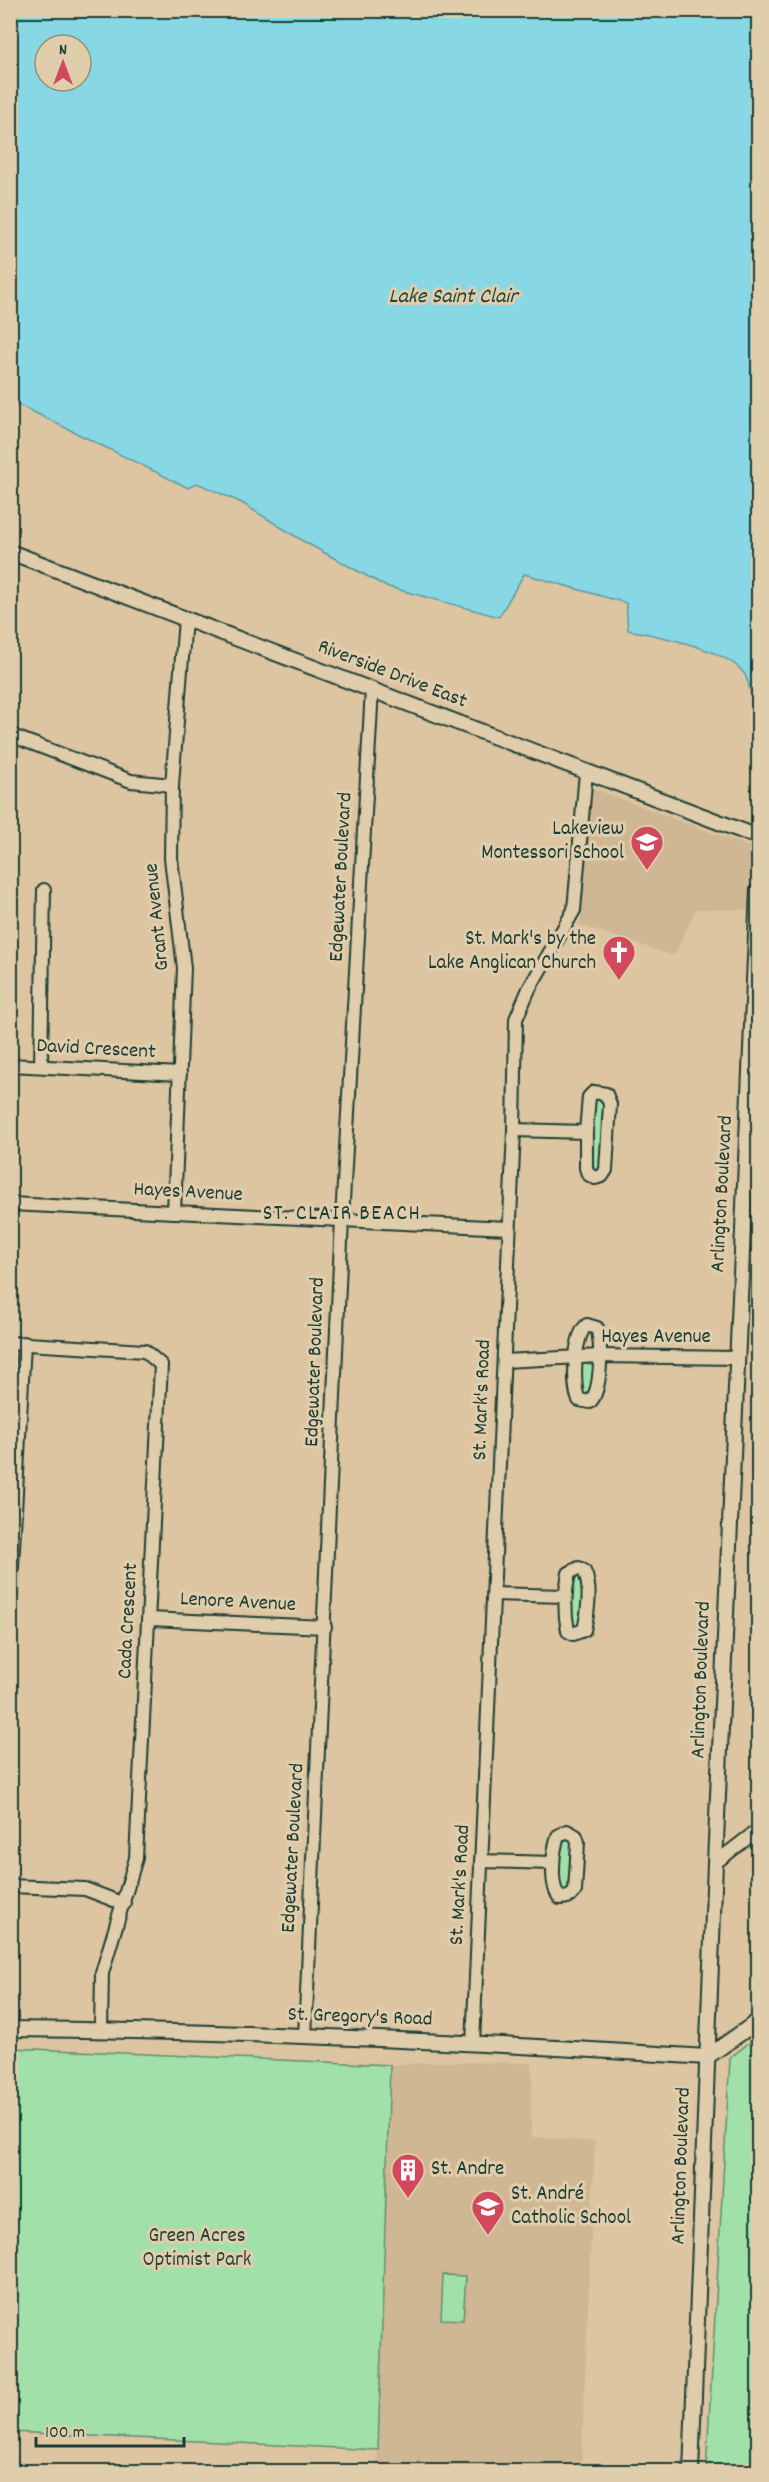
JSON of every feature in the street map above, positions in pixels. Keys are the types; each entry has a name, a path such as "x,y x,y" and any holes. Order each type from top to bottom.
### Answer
{"street":[{"name":"Riverside Drive East","path":"10,552 759,837"},
{"name":"Grant Avenue","path":"174,1212 184,968 171,858 172,785 185,619"},
{"name":"Edgewater Boulevard","path":"305,2037 342,1219 372,689"},
{"path":"10,735 131,781 172,785"},
{"name":"St. Mark's Road","path":"473,2044 514,1130 516,1019 573,910 586,772"},
{"path":"41,1066 44,890"},
{"name":"Arlington Boulevard","path":"691,2472 715,1863 759,890"},
{"name":"David Crescent","path":"10,1065 180,1074"},
{"path":"602,1092 608,1097 610,1104 606,1170 599,1177 593,1177 587,1172 585,1132 590,1094 602,1092"},
{"path":"514,1130 585,1132"},
{"name":"Hayes Avenue","path":"10,1204 508,1228"},
{"path":"587,1325 597,1328 600,1356 597,1391 590,1402 579,1400 576,1394 576,1358 579,1335 587,1325"},
{"name":"Cada Crescent","path":"10,1343 145,1351 161,1365 136,1858 102,1973 101,2030"},
{"path":"10,1604 24,1343"},
{"name":"Hayes Avenue","path":"504,1361 600,1356 737,1358"},
{"path":"579,1568 584,1571 587,1579 587,1621 584,1630 579,1634 568,1631 565,1596 569,1573 579,1568"},
{"path":"494,1594 565,1596"},
{"name":"Lenore Avenue","path":"149,1619 325,1627"},
{"path":"715,1863 759,1830"},
{"path":"562,1832 573,1833 578,1842 577,1867 575,1891 569,1898 560,1898 556,1894 553,1863 558,1836 562,1832"},
{"path":"482,1861 553,1863"},
{"path":"10,1886 85,1889 124,1904"},
{"path":"707,2057 759,2021"},
{"name":"St. Gregory's Road","path":"10,2029 305,2037 707,2057"}],"shaded area":[{"name":"Lakeview Montessori School","path":"592,788 750,847 752,910 696,909 674,956 580,925"},
{"name":"St. André Catholic School","path":"439,2062 532,2063 531,2137 595,2141 581,2471 377,2472 390,2065"}],"green space":[{"path":"596,1097 606,1100 603,1164 599,1173 591,1171 591,1104"},
{"path":"582,1363 595,1366 590,1396 582,1397"},
{"path":"576,1575 583,1578 583,1624 573,1628 570,1613 571,1581"},
{"path":"568,1837 573,1840 572,1886 565,1893 557,1886 561,1840"},
{"path":"758,2037 758,2471 706,2471 730,2058 750,2042 750,2039"},
{"name":"Green Acres Optimist Park","path":"11,2048 390,2065 378,2450 11,2432"},
{"path":"443,2275 466,2276 463,2320 441,2319"}],"water":[{"name":"Lake Saint Clair","path":"10,11 758,11 758,715 754,714 748,681 739,667 693,645 628,630 626,603 524,574 499,617 385,586 303,541 242,503 197,483 188,488 11,401"}],"place":[{"name":"Lakeview Montessori School","path":"647,871"},
{"name":"St. Mark's by the Lake Anglican Church","path":"619,981"},
{"name":"St. Andre","path":"408,2199"},
{"name":"St. André Catholic School","path":"488,2236"}],"district":[{"name":"ST. CLAIR BEACH","path":"342,1214"}]}
